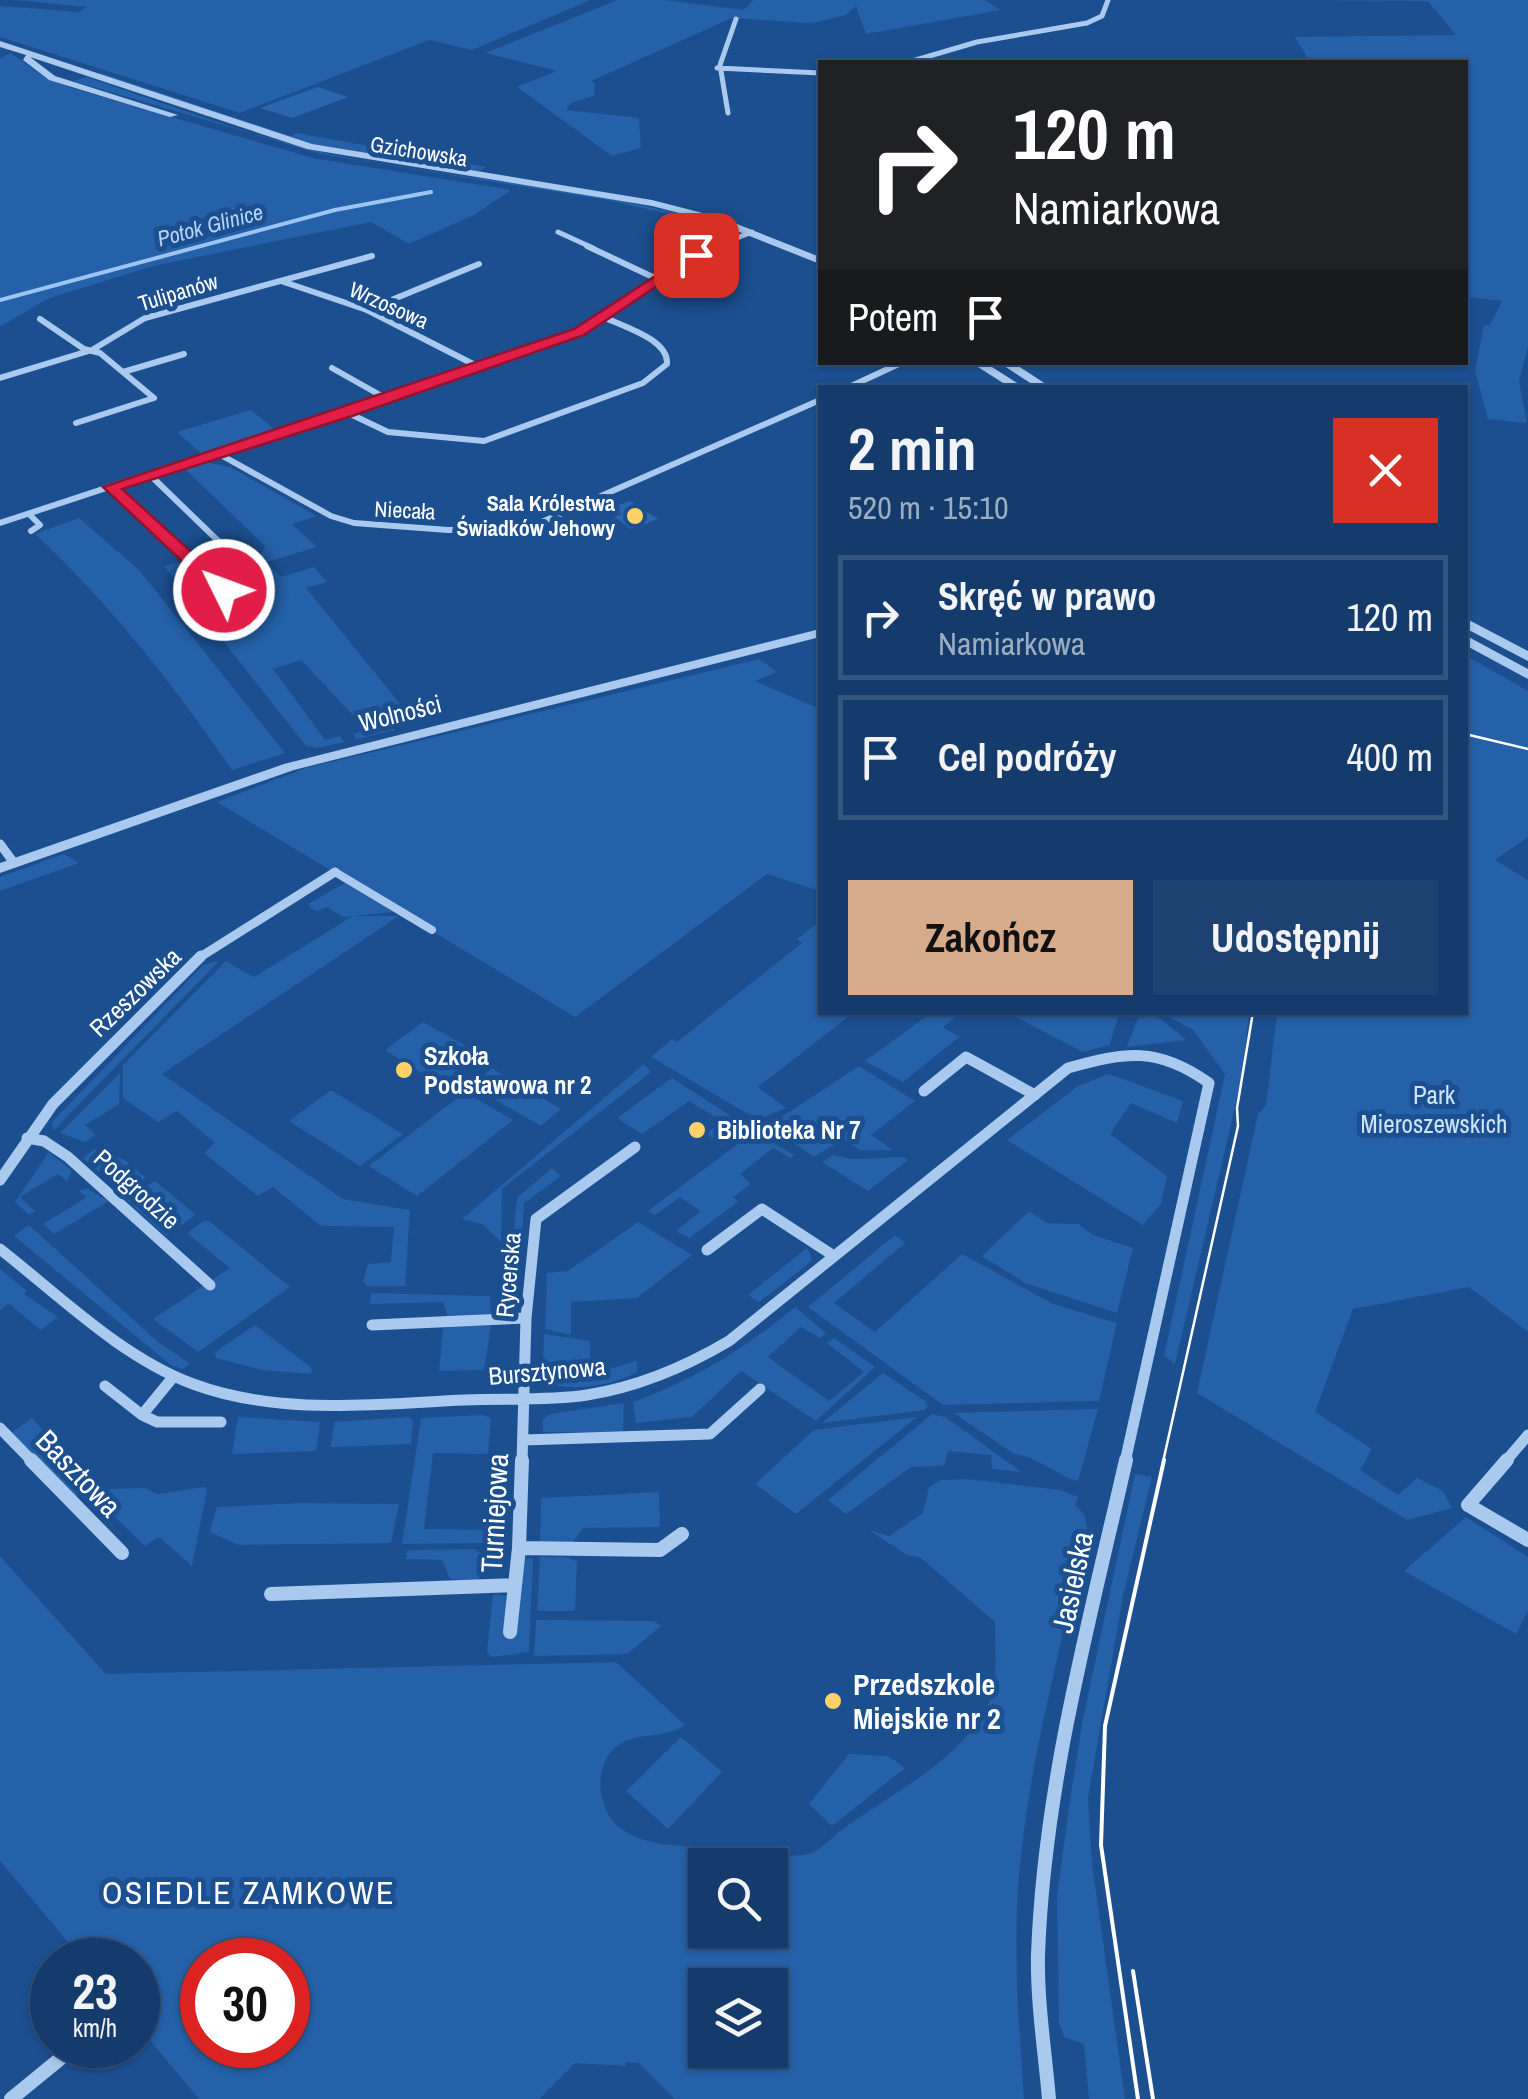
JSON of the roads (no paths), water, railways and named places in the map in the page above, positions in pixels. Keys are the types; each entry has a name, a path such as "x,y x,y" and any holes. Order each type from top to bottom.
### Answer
{"street":[{"path":"916,60 977,42 1087,23 1102,16 1108,0"},
{"path":"728,113 717,68 723,43 736,19"},
{"name":"Gzichowska","path":"0,44 310,146 680,210 818,261"},
{"name":"Gzichowska","path":"18,51 60,81 310,155 667,215 746,235 818,273"},
{"path":"717,68 818,73"},
{"path":"60,81 84,73"},
{"path":"558,232 658,279"},
{"path":"0,523 219,454 579,332 696,255 746,235"},
{"name":"Tulipanów","path":"0,378 92,350 145,318 372,256"},
{"path":"366,310 479,264"},
{"name":"Wrzosowa","path":"281,281 366,310 480,367"},
{"path":"346,412 388,432 484,441 643,382 667,364 668,356 662,346 604,318"},
{"path":"40,319 92,350 154,398 76,423"},
{"path":"123,372 184,354"},
{"path":"853,385 897,365"},
{"path":"981,365 1015,385"},
{"path":"1008,365 1042,385"},
{"path":"332,368 387,398"},
{"name":"Niecała","path":"219,454 332,516 354,524 448,530 528,528 818,401"},
{"path":"150,475 240,562"},
{"path":"111,487 224,590"},
{"path":"29,514 40,524 31,531"},
{"path":"1468,624 1528,657"},
{"name":"Wolności","path":"7,866 289,767 818,634"},
{"path":"1468,641 1528,675"},
{"path":"0,844 7,866"},
{"path":"335,872 432,930"},
{"name":"Rzeszowska","path":"0,1180 74,1080 198,958 335,872"},
{"name":"Bursztynowa","path":"0,1248 144,1361 248,1402 284,1405 586,1395 641,1382 688,1365 729,1341 1068,1068 1137,1052 1186,1064 1210,1083"},
{"path":"924,1091 966,1057 1035,1095"},
{"name":"Jasielska","path":"1048,2099 1038,1959 1044,1861 1056,1768 1210,1083"},
{"name":"Podgrodzie","path":"28,1138 44,1142 68,1157 210,1285"},
{"name":"Rycerska","path":"526,1396 526,1318 536,1219 635,1148"},
{"path":"707,1250 762,1209 834,1256"},
{"path":"372,1326 526,1318"},
{"path":"142,1415 174,1376"},
{"path":"105,1386 156,1422 221,1422"},
{"path":"524,1440 710,1434 760,1389"},
{"name":"Turniejowa","path":"510,1632 519,1548 526,1396"},
{"name":"Basztowa","path":"0,1428 122,1553"},
{"path":"1528,1435 1468,1505 1528,1540"},
{"path":"519,1548 660,1550 682,1534"},
{"path":"271,1594 515,1585"},
{"path":"11,2099 49,2068"}],"waterway":[{"name":"Potok Glinice","path":"0,300 335,210 431,192"}],"tram line":[{"path":"1468,735 1528,749"},
{"path":"1163,1462 1238,1126 1237,1108 1252,1015"},
{"path":"1138,2099 1101,1845 1105,1726 1164,1460"},
{"path":"1133,1971 1153,2099"}],"place":[{"name":"Sala Królestwa Świadków Jehowy","path":"635,516"},
{"name":"Szkoła Podstawowa nr 2","path":"404,1070"},
{"name":"Biblioteka Nr 7","path":"697,1130"},
{"name":"Przedszkole Miejskie nr 2","path":"833,1701"}],"district":[{"name":"OSIEDLE ZAMKOWE","path":"249,1892"}],"park label":[{"name":"Park Mieroszewskich","path":"1434,1110"}]}
